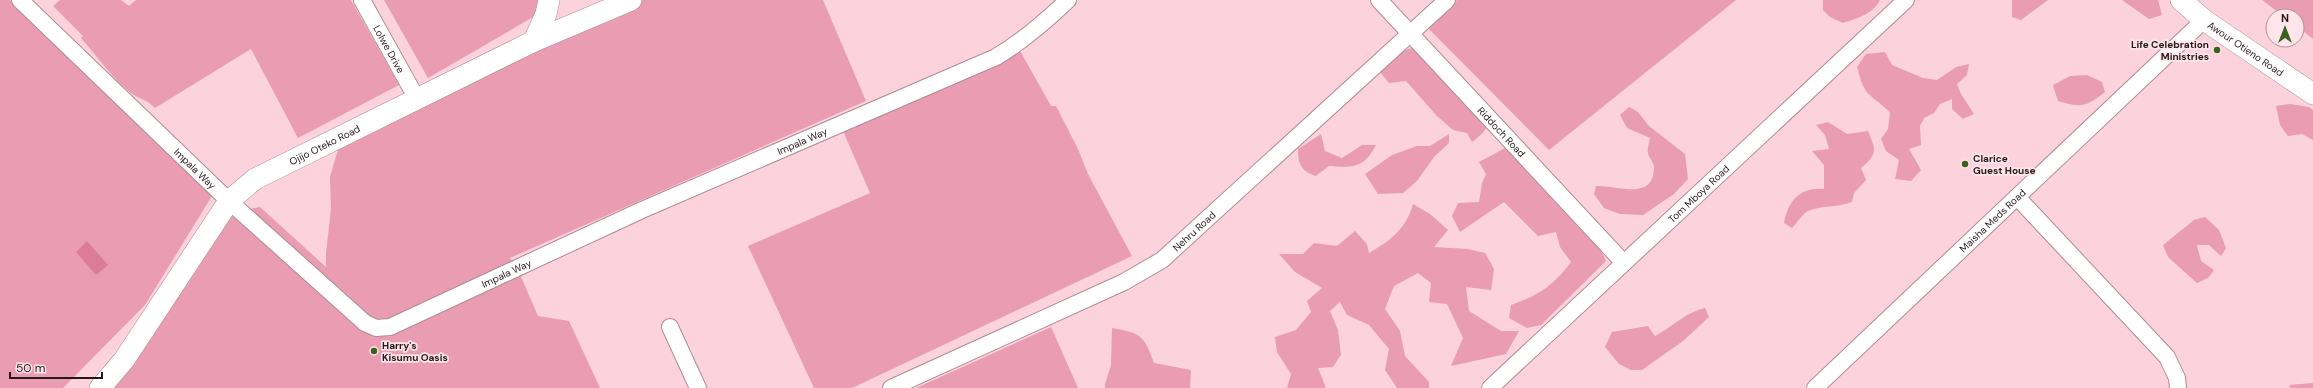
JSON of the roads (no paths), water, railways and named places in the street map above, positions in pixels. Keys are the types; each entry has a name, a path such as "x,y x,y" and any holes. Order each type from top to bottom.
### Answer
{"main road":[{"path":"534,41 546,14 549,0"},
{"name":"Ojijo Oteko Road","path":"100,388 124,360 229,201 255,178 534,41 631,0"},
{"name":"Awour Otieno Road","path":"2181,0 2204,20 2313,94"}],"street":[{"name":"Impala Way","path":"20,0 229,201 365,323 376,328 390,327 642,210 996,57 1019,43 1044,24 1068,0"},
{"name":"Lolwe Drive","path":"362,0 417,98"},
{"name":"Riddoch Road","path":"1379,0 1624,263"},
{"name":"Nehru Road","path":"890,388 1124,282 1162,260 1447,0"},
{"name":"Tom Mboya Road","path":"1490,388 1906,0"},
{"name":"Maisha Meds Road","path":"1815,388 2204,20"},
{"path":"2017,197 2167,357 2177,378 2178,388"},
{"path":"670,327 698,388"}],"place":[{"name":"Life Celebration Ministries","path":"2217,50"},
{"name":"Clarice Guest House","path":"1965,164"},
{"name":"Harry's Kisumu Oasis","path":"374,351"}]}
